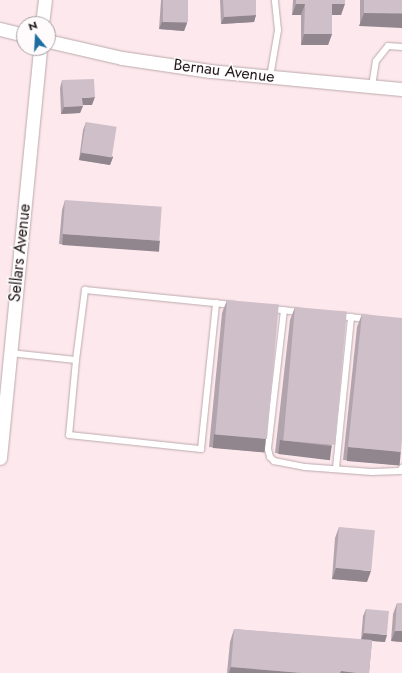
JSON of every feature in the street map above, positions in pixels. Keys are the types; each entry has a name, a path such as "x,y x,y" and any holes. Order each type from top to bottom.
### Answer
{"street":[{"path":"43,16 45,0"},
{"path":"0,29 16,33"},
{"name":"Bernau Avenue","path":"56,43 122,58 270,77 402,89"},
{"name":"Sellars Avenue","path":"0,458 39,56"}],"lane":[{"path":"270,77 278,30 275,0"},
{"path":"372,86 376,61 388,46 402,47"},
{"path":"216,303 201,449 69,435 76,360 85,290 216,303 238,306"},
{"path":"261,308 305,312"},
{"path":"284,310 268,449 270,457 274,461 305,467 336,468 372,472 400,471 402,468"},
{"path":"328,314 373,320"},
{"path":"336,468 351,317"},
{"path":"10,353 76,360"}],"building":[{"path":"163,0 188,0 188,22 163,22"},
{"path":"223,0 256,0 256,15 224,17"},
{"path":"296,0 345,0 345,4 332,4 332,34 304,34 305,4 296,4"},
{"path":"364,0 402,0 402,13 364,13"},
{"path":"94,79 95,97 82,98 83,106 64,107 62,80"},
{"path":"86,122 117,127 112,157 81,153"},
{"path":"65,200 162,207 159,241 63,234"},
{"path":"227,300 279,305 267,439 215,434"},
{"path":"295,307 347,312 335,445 283,440"},
{"path":"362,314 402,318 401,452 348,447"},
{"path":"339,527 375,530 371,571 335,568"},
{"path":"397,603 402,603 402,631 395,631"},
{"path":"366,609 389,611 387,635 364,633"},
{"path":"234,629 372,640 369,673 341,671 340,673 302,673 231,667"}]}
